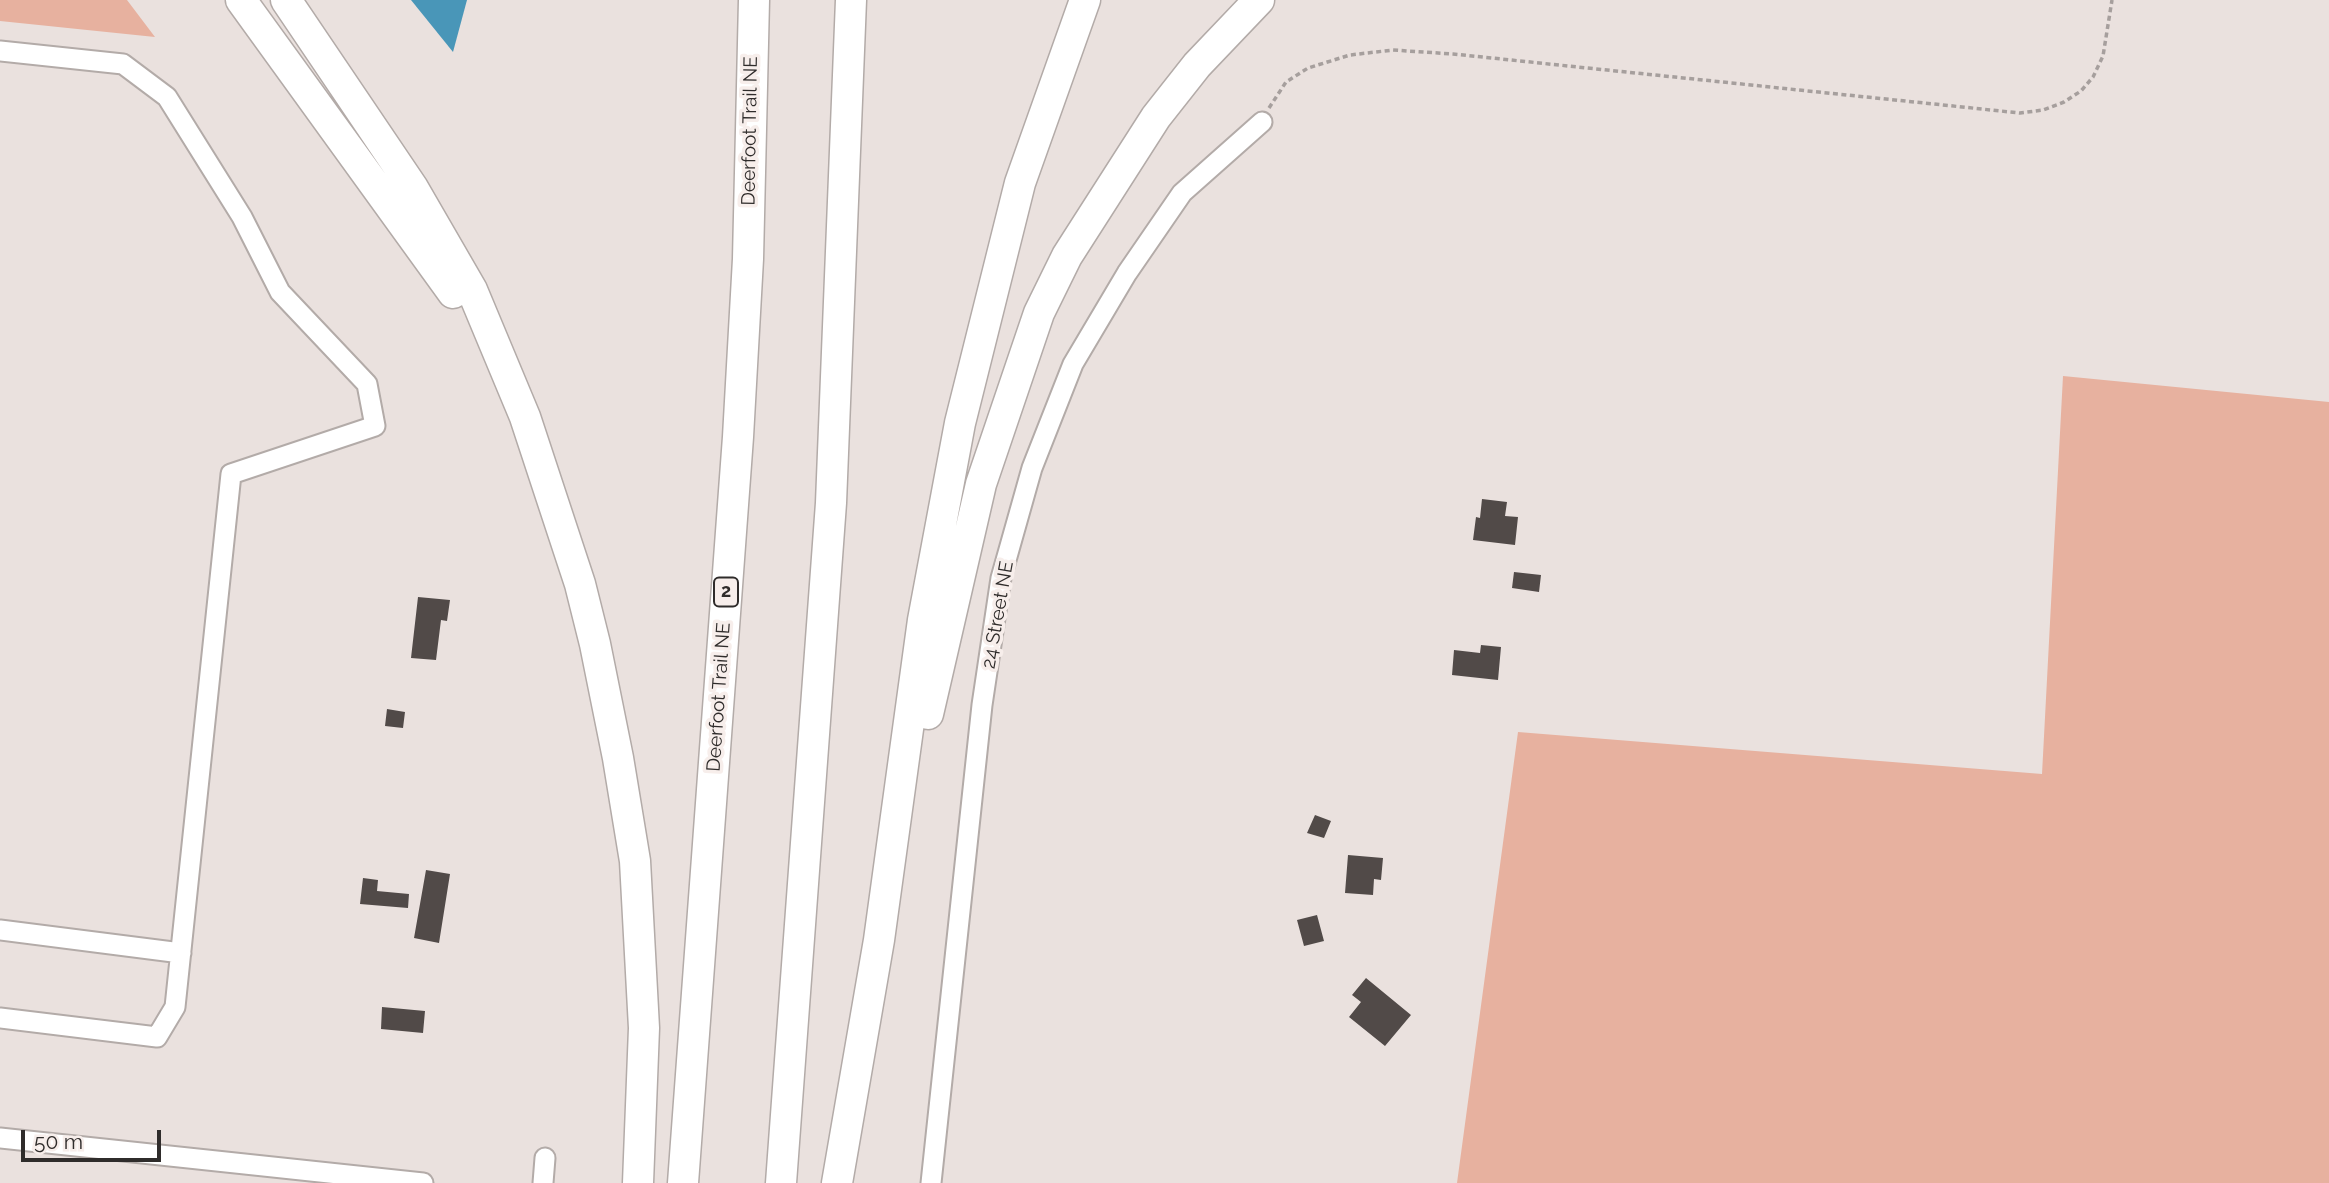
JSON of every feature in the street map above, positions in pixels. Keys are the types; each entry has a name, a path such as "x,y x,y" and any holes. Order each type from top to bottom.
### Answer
{"highway":[{"path":"241,0 445,279 525,417"},
{"path":"286,0 413,188 472,290 525,417 576,571 596,644 635,862 644,1028 638,1183"},
{"name":"Deerfoot Trail NE","path":"683,1183 748,259 754,0"},
{"path":"781,1183 831,503 851,0"},
{"path":"837,1183 879,940 923,620 960,423 1020,183 1085,0"},
{"path":"879,940 944,637 981,484 1039,313 1067,256 1156,117 1197,65 1259,0"}],"street":[{"path":"0,51 123,64 167,97 242,217 280,292 367,384 375,426 231,474 175,1007 157,1037 0,1018"},
{"name":"24 Street NE","path":"930,1183 982,705 1001,578 1032,468 1073,364 1127,273 1182,193 1262,122"},
{"path":"0,930 181,953"},
{"path":"0,1138 423,1183"},
{"path":"543,1183 545,1158"}],"path":[{"path":"1262,122 1274,97 1286,82 1308,68 1350,55 1393,50 2020,113 2043,110 2064,102 2081,91 2093,77 2103,56 2112,0"}],"shaded area":[{"path":"0,0 127,0 155,37 0,21"},
{"path":"2063,376 2329,402 2329,1183 1457,1183 1518,732 2042,774"}],"water":[{"path":"411,0 467,0 453,52"}],"building":[{"path":"1482,499 1507,502 1505,516 1518,517 1515,545 1473,540 1476,517 1480,518"},
{"path":"1514,572 1541,575 1539,592 1512,588"},
{"path":"418,597 450,600 447,621 441,620 436,660 411,658"},
{"path":"1481,645 1501,647 1498,680 1452,675 1454,650 1480,653"},
{"path":"387,709 405,712 403,728 385,726"},
{"path":"1315,815 1331,821 1324,838 1307,833"},
{"path":"1348,855 1383,858 1381,880 1374,879 1373,895 1345,893"},
{"path":"426,870 450,874 439,943 414,938"},
{"path":"363,878 378,880 377,891 409,894 408,908 360,904"},
{"path":"1317,915 1324,941 1304,946 1297,920"},
{"path":"1366,978 1411,1015 1385,1046 1349,1017 1361,1002 1352,995"},
{"path":"382,1007 425,1011 423,1033 381,1029"}]}
